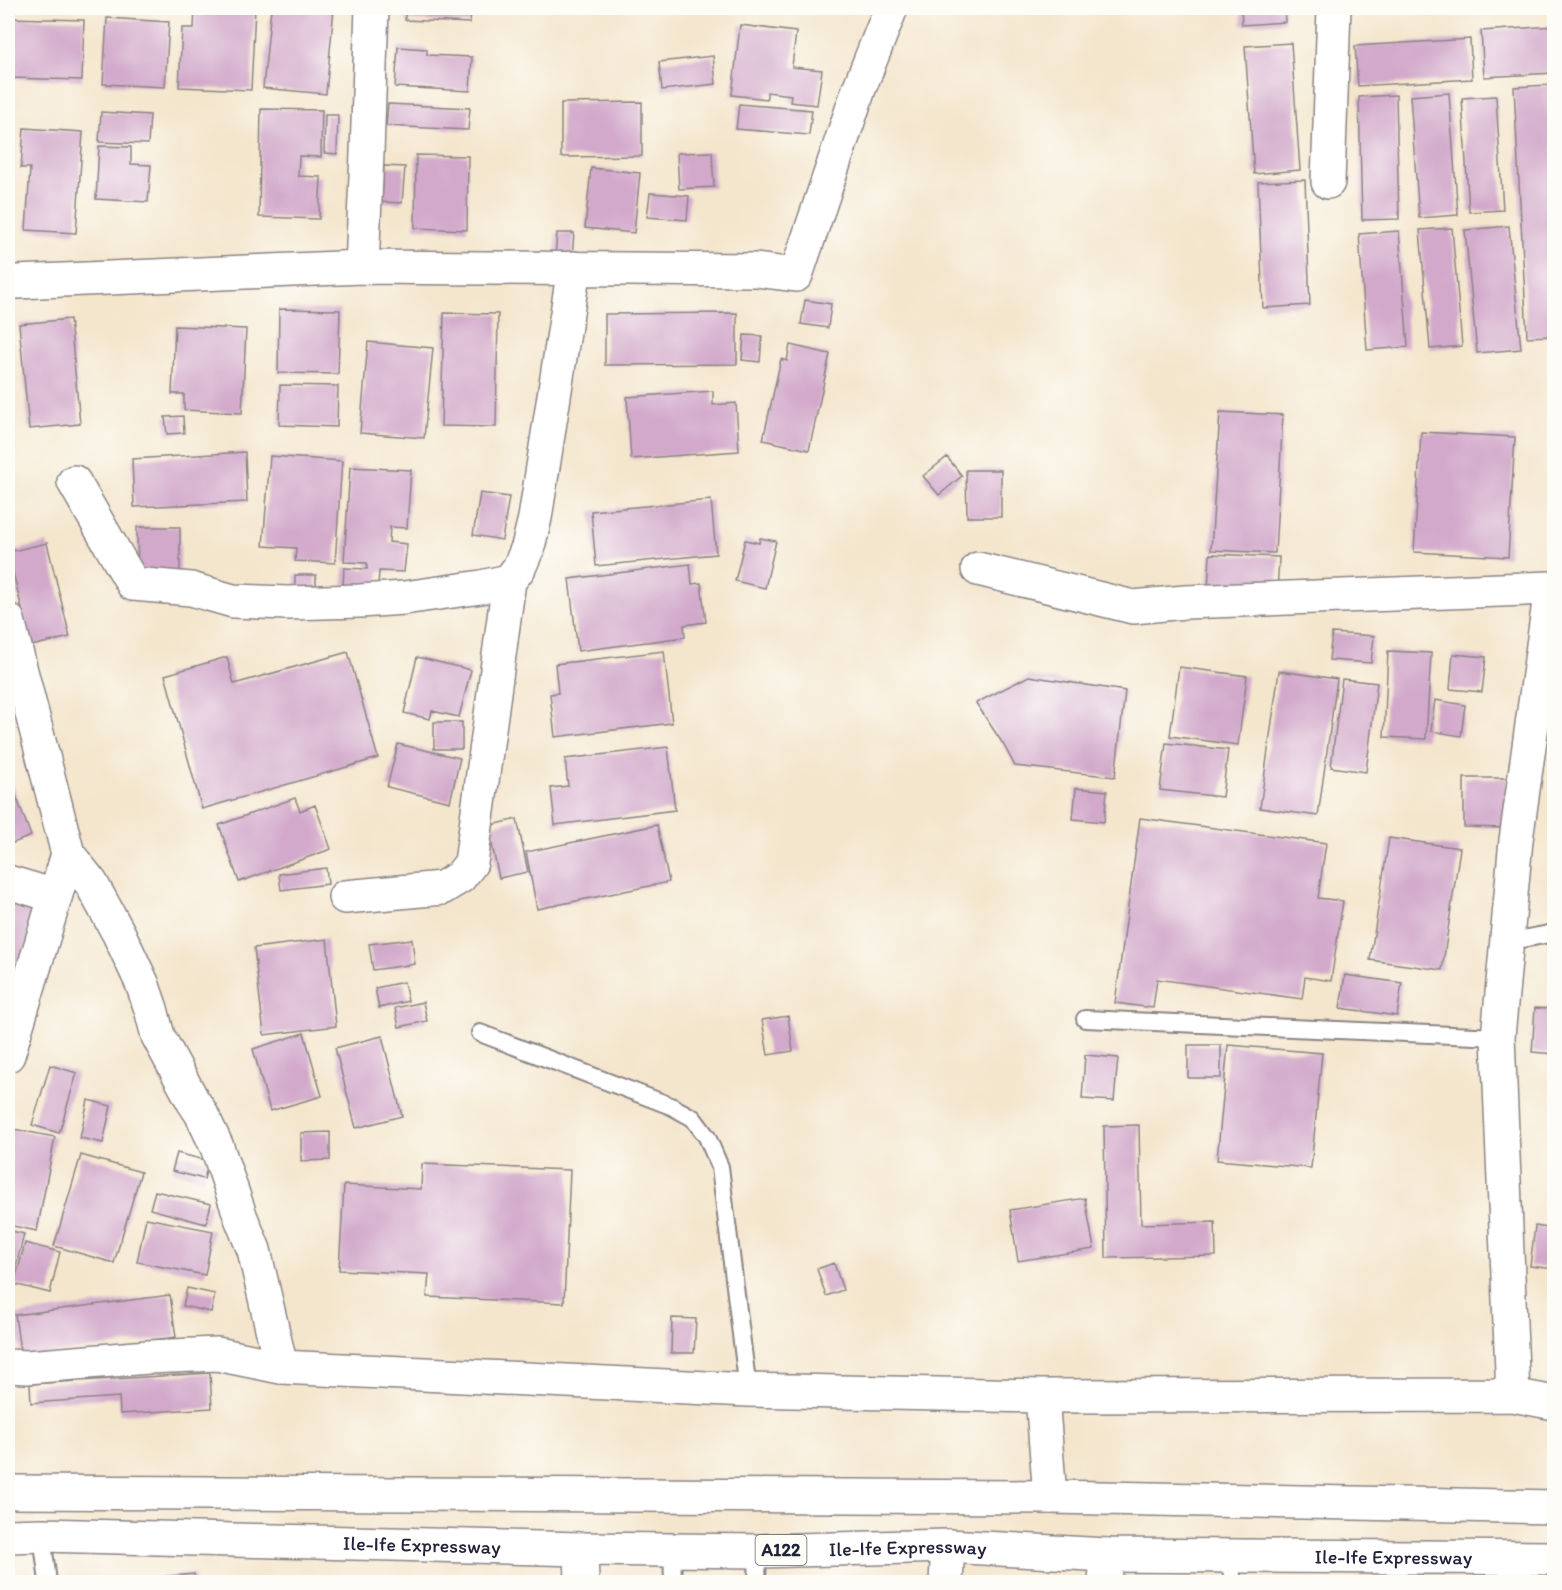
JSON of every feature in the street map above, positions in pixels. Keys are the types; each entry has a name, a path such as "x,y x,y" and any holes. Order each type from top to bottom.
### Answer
{"main road":[{"path":"362,267 372,8"},
{"path":"17,282 362,267 756,270 796,275 859,89 891,8"},
{"path":"1328,182 1334,8"},
{"path":"345,897 442,888 460,877 471,863 509,581 519,568 528,547 535,518 574,268"},
{"path":"74,482 133,584 191,588 233,601 287,603 404,598 509,581"},
{"path":"978,568 1133,607 1185,602 1551,588 1516,840 1498,1037 1513,1395"},
{"path":"8,620 68,854 91,884 119,934 142,983 158,1036 201,1113 217,1147 254,1250 281,1367"},
{"path":"8,1055 68,854"},
{"path":"8,882 55,896"},
{"path":"8,1366 27,1367 217,1354 281,1367 748,1389 1042,1396 1513,1395 1554,1403"},
{"path":"1042,1396 1050,1497"},
{"path":"8,1492 1050,1497 1554,1507"},
{"name":"Ile-Ife Expressway","path":"8,1536 672,1550 757,1567 948,1546 1106,1569 1231,1569 1554,1558"},
{"path":"946,1582 948,1546"},
{"path":"581,1549 582,1582"}],"lane":[{"path":"1507,942 1554,933"},
{"path":"1085,1019 1498,1037"},
{"path":"480,1033 671,1106 693,1118 707,1137 720,1167 748,1389"},
{"path":"42,1535 48,1582"},
{"path":"672,1550 673,1582"}],"building":[{"path":"195,8 255,8 251,90 179,87 182,28 194,28"},
{"path":"271,8 334,8 326,94 263,88"},
{"path":"405,8 471,8 470,23 405,20"},
{"path":"1241,8 1284,8 1285,22 1242,25"},
{"path":"8,18 84,20 82,80 8,78"},
{"path":"107,18 169,22 165,87 103,84"},
{"path":"740,25 796,32 792,67 822,70 817,105 790,102 791,95 767,92 767,99 732,95"},
{"path":"1554,26 1554,73 1484,77 1481,31"},
{"path":"1470,39 1472,79 1358,86 1355,46"},
{"path":"1291,43 1300,170 1254,174 1245,46"},
{"path":"398,47 427,49 427,55 472,57 470,91 395,87"},
{"path":"713,56 716,84 662,90 659,62"},
{"path":"1550,85 1554,176 1554,336 1527,337 1514,87"},
{"path":"1449,93 1458,215 1419,218 1410,96"},
{"path":"1396,95 1399,219 1362,220 1359,97"},
{"path":"1496,96 1503,210 1469,212 1462,98"},
{"path":"642,102 642,156 561,157 561,103"},
{"path":"388,104 470,108 468,130 386,126"},
{"path":"739,104 812,110 809,135 736,129"},
{"path":"261,109 322,110 321,157 299,156 298,176 321,177 319,219 259,217"},
{"path":"101,112 150,115 148,144 99,142"},
{"path":"325,115 338,115 337,154 324,153"},
{"path":"24,128 83,132 76,233 26,230 30,168 21,168"},
{"path":"99,146 131,147 131,164 151,165 148,202 96,199"},
{"path":"712,152 714,187 679,189 677,153"},
{"path":"416,155 468,156 467,230 415,228"},
{"path":"384,166 405,167 402,203 382,202"},
{"path":"591,168 640,173 634,233 585,228"},
{"path":"1305,180 1310,305 1263,308 1258,182"},
{"path":"650,193 689,196 687,220 647,217"},
{"path":"1509,226 1521,349 1477,353 1465,230"},
{"path":"1452,228 1462,346 1430,349 1420,230"},
{"path":"1399,231 1408,347 1367,350 1359,234"},
{"path":"557,233 574,233 572,257 555,257"},
{"path":"805,300 831,304 828,328 801,324"},
{"path":"279,309 340,310 338,374 278,373"},
{"path":"444,313 498,314 496,427 441,426"},
{"path":"737,313 737,364 605,365 605,314"},
{"path":"70,319 80,424 29,429 19,324"},
{"path":"175,326 246,329 242,413 184,410 184,394 172,394"},
{"path":"744,335 762,336 760,362 742,360"},
{"path":"368,342 433,348 424,438 360,433"},
{"path":"790,345 830,354 809,450 763,440 781,359 787,361"},
{"path":"280,385 338,386 337,427 279,425"},
{"path":"713,391 713,405 736,403 739,451 631,459 627,397"},
{"path":"1220,412 1283,415 1275,553 1211,550"},
{"path":"183,416 184,433 167,434 165,417"},
{"path":"1421,432 1515,437 1508,557 1414,552"},
{"path":"245,452 247,502 134,507 132,459"},
{"path":"270,456 342,461 335,563 295,561 296,548 263,546"},
{"path":"947,457 962,476 939,495 923,476"},
{"path":"350,467 411,470 407,528 390,527 389,542 407,544 404,572 379,571 378,587 343,585 344,568 367,569 367,563 344,562"},
{"path":"966,470 1001,470 1001,517 967,517"},
{"path":"480,493 509,497 502,540 473,535"},
{"path":"711,500 716,554 596,566 591,511"},
{"path":"137,527 180,527 180,580 138,581"},
{"path":"760,538 776,541 765,588 735,581 745,540 759,543"},
{"path":"47,543 70,637 31,646 8,552"},
{"path":"1210,554 1279,557 1277,593 1208,589"},
{"path":"690,564 692,584 701,583 706,622 684,625 685,637 578,651 569,579"},
{"path":"295,575 316,575 316,589 295,589"},
{"path":"1332,633 1374,636 1371,663 1329,660"},
{"path":"664,651 672,723 555,737 550,694 558,693 555,664"},
{"path":"1388,651 1431,653 1426,739 1384,737"},
{"path":"348,652 378,758 202,809 165,675 227,657 234,684"},
{"path":"1453,654 1486,657 1482,692 1450,689"},
{"path":"417,657 471,670 459,717 432,711 430,719 404,713"},
{"path":"1179,667 1247,676 1238,745 1170,736"},
{"path":"1279,671 1337,679 1318,816 1260,808"},
{"path":"1029,676 1125,691 1115,777 1015,766 976,703"},
{"path":"1342,679 1377,683 1366,772 1331,767"},
{"path":"1435,700 1465,705 1461,736 1431,731"},
{"path":"434,722 462,722 462,749 434,749"},
{"path":"1166,743 1228,750 1222,797 1160,790"},
{"path":"398,744 460,758 450,802 387,787"},
{"path":"668,747 675,810 555,825 551,788 568,786 565,759"},
{"path":"8,774 31,836 8,845"},
{"path":"1464,778 1507,778 1506,828 1464,827"},
{"path":"1076,788 1107,791 1104,822 1073,819"},
{"path":"295,798 300,811 315,805 331,849 239,882 219,825"},
{"path":"1140,818 1326,843 1318,898 1343,901 1331,981 1305,977 1302,999 1157,979 1153,1008 1115,1003"},
{"path":"517,819 528,872 499,878 488,826"},
{"path":"657,825 669,882 537,909 526,852"},
{"path":"1389,838 1460,848 1442,970 1370,960"},
{"path":"326,868 328,884 281,890 279,874"},
{"path":"8,893 40,903 8,1006"},
{"path":"327,939 336,1026 264,1035 254,948"},
{"path":"412,939 415,964 373,970 369,944"},
{"path":"1345,975 1402,983 1397,1016 1340,1008"},
{"path":"404,982 408,1001 379,1008 375,988"},
{"path":"423,1002 427,1021 399,1027 395,1008"},
{"path":"1535,1008 1554,1009 1554,1054 1532,1052"},
{"path":"788,1016 793,1051 768,1055 762,1020"},
{"path":"304,1033 322,1096 270,1111 253,1049"},
{"path":"382,1036 402,1116 356,1128 335,1048"},
{"path":"1188,1045 1221,1045 1221,1078 1188,1078"},
{"path":"1228,1045 1322,1053 1311,1168 1217,1160"},
{"path":"1085,1055 1118,1058 1114,1101 1082,1099"},
{"path":"50,1065 77,1073 59,1133 32,1125"},
{"path":"88,1100 111,1106 103,1143 80,1138"},
{"path":"1139,1125 1141,1224 1215,1222 1216,1256 1106,1258 1104,1126"},
{"path":"8,1128 55,1137 37,1231 8,1225"},
{"path":"330,1132 330,1160 301,1161 301,1133"},
{"path":"177,1153 209,1161 204,1179 172,1171"},
{"path":"81,1155 141,1172 114,1263 54,1246"},
{"path":"422,1164 570,1170 564,1303 427,1297 429,1274 339,1270 344,1185 421,1189"},
{"path":"155,1191 211,1204 206,1224 150,1209"},
{"path":"1085,1198 1094,1249 1018,1261 1010,1210"},
{"path":"146,1218 213,1231 205,1275 137,1262"},
{"path":"1535,1226 1554,1229 1554,1269 1530,1266"},
{"path":"8,1230 24,1234 8,1299"},
{"path":"25,1243 60,1252 50,1293 14,1284"},
{"path":"834,1263 843,1290 826,1296 817,1269"},
{"path":"187,1288 215,1294 211,1312 183,1306"},
{"path":"170,1295 176,1337 21,1358 15,1315"},
{"path":"672,1318 696,1319 694,1353 671,1353"},
{"path":"210,1373 212,1408 120,1414 119,1397 31,1403 30,1384"},
{"path":"194,1574 195,1582 150,1582 149,1578"}]}
